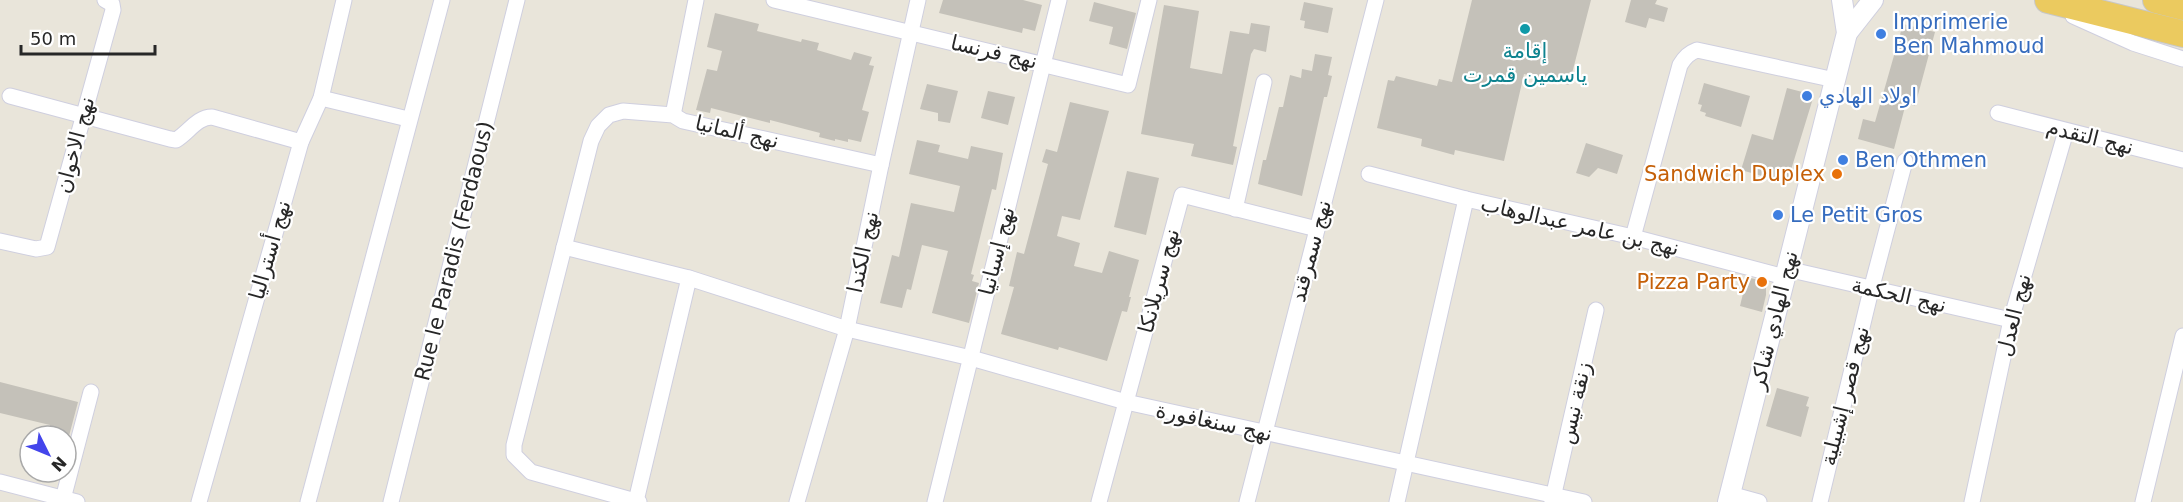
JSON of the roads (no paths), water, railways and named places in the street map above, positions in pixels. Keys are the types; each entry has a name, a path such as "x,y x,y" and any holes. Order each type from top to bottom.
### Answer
{"highway":[{"path":"2048,0 2183,34"},
{"path":"2156,0 2183,7"}],"street":[{"name":"نهج الاخوان","path":"0,241 36,249 47,247 112,10 112,4 105,0"},
{"name":"نهج أستراليا","path":"199,502 301,142 321,98 344,0"},
{"path":"308,502 408,119 442,0"},
{"name":"Rue le Paradis (Ferdaous)","path":"391,502 517,0"},
{"name":"نهج ألمانيا","path":"696,0 673,115 683,121 881,165"},
{"name":"نهج فرنسا","path":"774,0 1128,85 1149,0"},
{"name":"نهج الكندا","path":"797,502 847,329 918,0"},
{"name":"نهج إسبانيا","path":"935,502 1059,0"},
{"name":"نهج سمرقند","path":"1247,502 1376,0"},
{"path":"1842,0 1847,33"},
{"path":"1847,33 1873,0"},
{"path":"2037,0 2133,43 2183,59"},
{"name":"نهج الهادي شاكر","path":"1729,498 1847,33"},
{"path":"1633,237 1680,65 1685,57 1697,50 1835,80"},
{"path":"1235,209 1264,82"},
{"path":"10,96 177,140 199,121 212,117 301,142"},
{"path":"321,98 408,119"},
{"path":"673,115 623,111 609,115 598,126 591,141 514,446 514,455 531,472 637,502 689,278"},
{"name":"نهج التقدم","path":"1998,113 2183,160"},
{"name":"نهج العدل","path":"1972,502 2011,320 2066,131"},
{"name":"نهج قصر إشبيلية","path":"1820,502 1905,161"},
{"path":"1369,174 1466,199"},
{"name":"نهج سريلانكا","path":"1099,502 1182,195 1317,229"},
{"name":"نهج بن عامر عبدالوهاب","path":"1397,502 1466,199 1786,273"},
{"name":"نهج سنغافورة","path":"564,248 689,278 847,329 971,358 1126,402 1406,462 1553,499 1584,502"},
{"name":"نهج الحكمة","path":"1786,273 2011,320"},
{"name":"زنقة نيس","path":"1553,499 1596,310"},
{"path":"2143,502 2183,336"},
{"path":"0,482 25,495 70,500 91,392"},
{"path":"1729,498 1759,502"}],"place":[{"name":"إقامة ياسمين قمرت","path":"1525,29"},
{"name":"Imprimerie Ben Mahmoud","path":"1881,34"},
{"name":"اولاد الهادي","path":"1807,96"},
{"name":"Ben Othmen","path":"1843,160"},
{"name":"Sandwich Duplex","path":"1837,174"},
{"name":"Le Petit Gros","path":"1778,215"},
{"name":"Pizza Party","path":"1762,282"}]}
